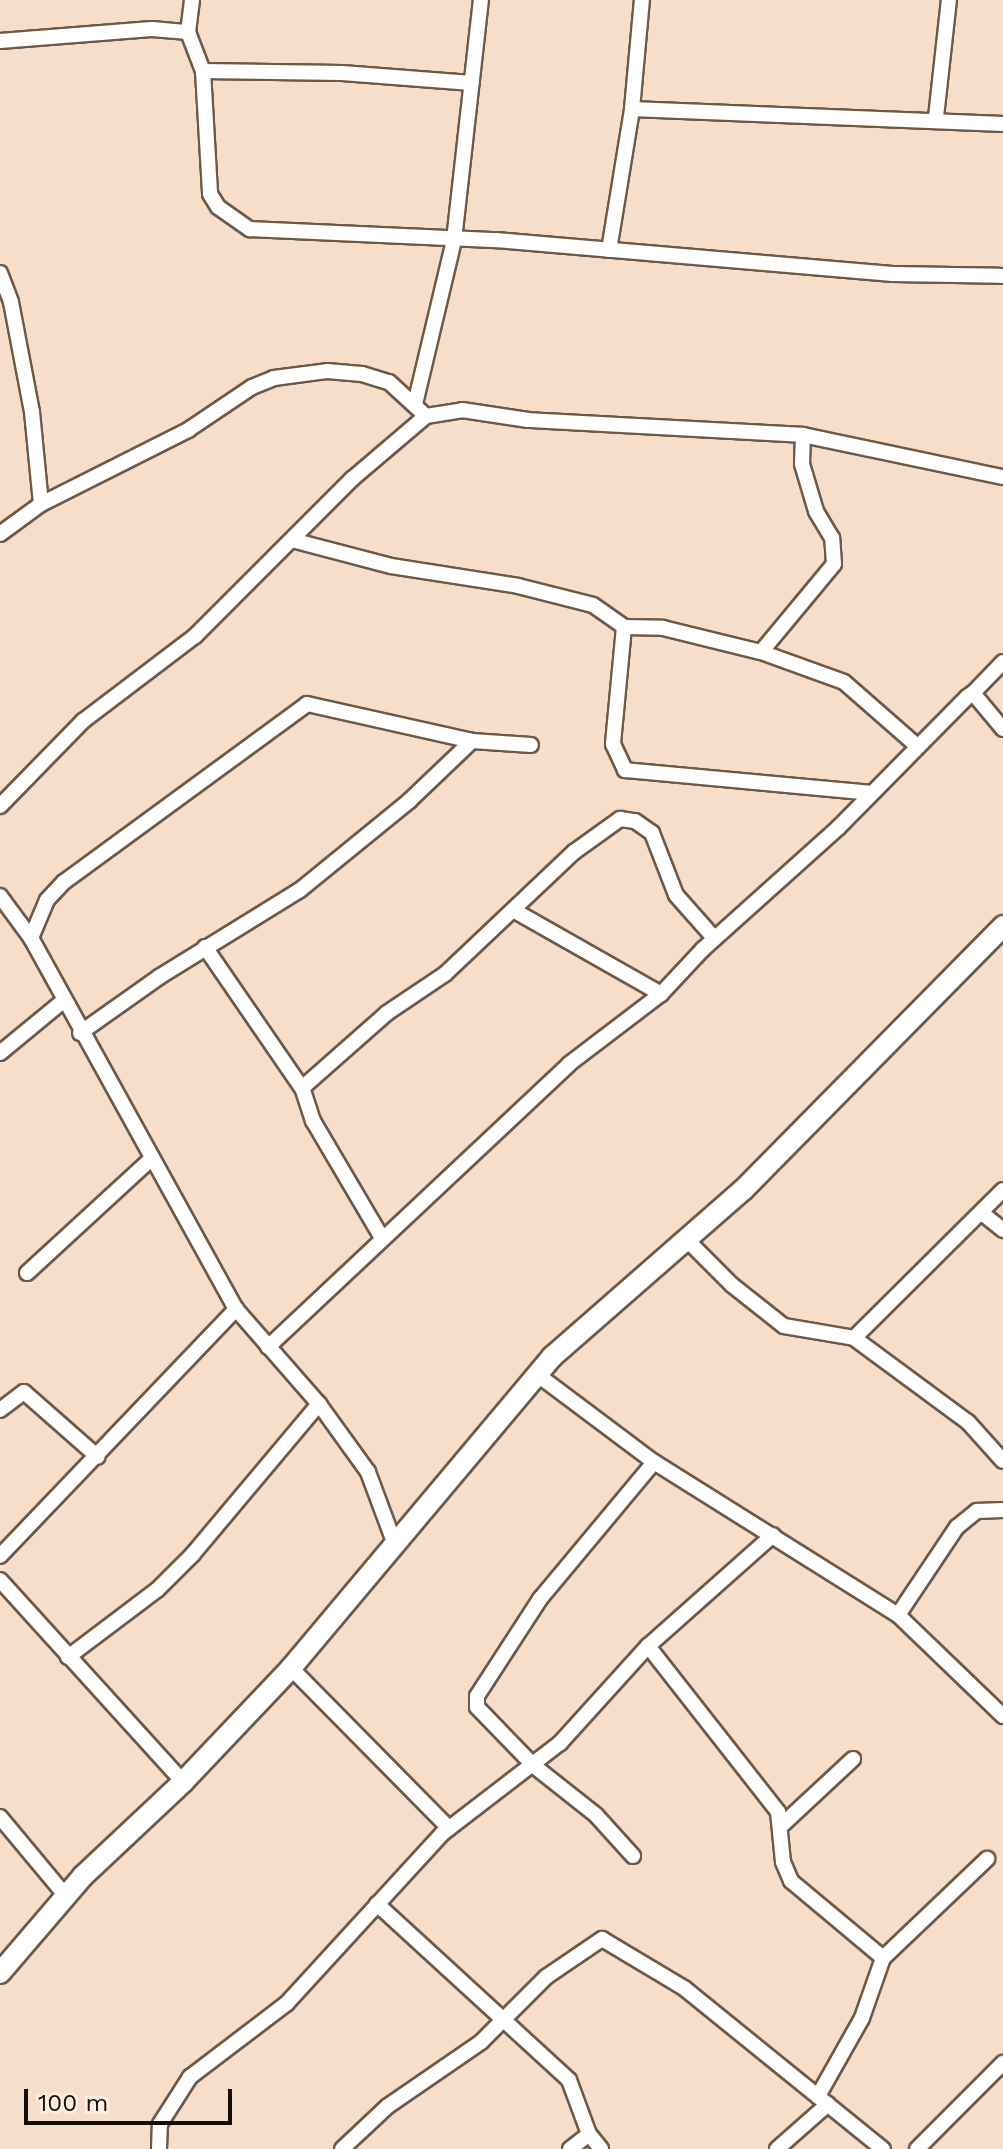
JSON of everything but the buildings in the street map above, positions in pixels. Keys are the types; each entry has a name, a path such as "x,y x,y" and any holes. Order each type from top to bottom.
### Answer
{"street":[{"path":"192,0 188,32 203,71 210,194 234,220 271,232 609,250 893,274 1003,276"},
{"path":"415,404 454,240 481,0"},
{"path":"609,250 632,109 642,0"},
{"path":"936,117 949,0"},
{"path":"0,41 152,29 188,32"},
{"path":"203,71 472,83"},
{"path":"632,109 936,117 1003,124"},
{"path":"0,273 11,302 32,412 41,504"},
{"path":"0,534 41,504 188,430 252,387 274,378 327,371 362,374 389,382 426,416"},
{"path":"0,806 83,721 178,651 399,436 426,416 462,410 528,420 625,421 803,435 1003,477"},
{"path":"761,652 834,564 836,551 802,464 803,435"},
{"path":"292,540 418,571 518,586 593,605 624,627 663,628 761,652 844,682 916,745"},
{"path":"624,627 613,744 625,770 871,793"},
{"path":"268,1347 569,1064 661,994 714,938 871,793 1003,662"},
{"path":"973,693 1003,729"},
{"path":"31,938 47,900 64,882 307,704 472,741 531,745"},
{"path":"80,1033 205,947 300,890 409,801 472,741"},
{"path":"302,1088 387,1013 445,974 601,829 627,818 652,833 676,895 714,938"},
{"path":"0,896 31,938 80,1033 236,1309 319,1404 368,1472 394,1542"},
{"path":"515,911 661,994"},
{"path":"0,1973 65,1895 183,1782 291,1668 394,1542 538,1375 599,1313 688,1241 1003,926"},
{"path":"205,947 302,1088 318,1130 363,1199 382,1238"},
{"path":"0,1053 63,1001"},
{"path":"27,1273 151,1159"},
{"path":"854,1338 1003,1190"},
{"path":"982,1213 1003,1230"},
{"path":"688,1241 732,1285 784,1326 854,1338 968,1422 1003,1461"},
{"path":"0,1556 98,1457 236,1309"},
{"path":"538,1375 654,1462 898,1615 1003,1716"},
{"path":"0,1410 24,1392 98,1457"},
{"path":"68,1657 157,1590 193,1554 319,1404"},
{"path":"633,1856 596,1815 534,1766 484,1716 477,1696 540,1599 654,1462"},
{"path":"898,1615 957,1527 977,1511 1003,1510"},
{"path":"159,2149 160,2124 190,2077 287,2003 449,1828 534,1766 648,1646 773,1535"},
{"path":"0,1580 183,1782"},
{"path":"648,1646 757,1782 782,1825 783,1862 791,1881 883,1958"},
{"path":"291,1668 449,1828"},
{"path":"782,1825 853,1759"},
{"path":"0,1817 65,1895"},
{"path":"777,2149 823,2100 862,2018 883,1958 987,1859"},
{"path":"377,1904 507,2018 569,2080 589,2134 601,2149"},
{"path":"342,2149 388,2106 469,2051 576,1953 594,1941 609,1939 684,1988 883,2149"},
{"path":"917,2149 1003,2063"},
{"path":"570,2149 589,2134"}]}
